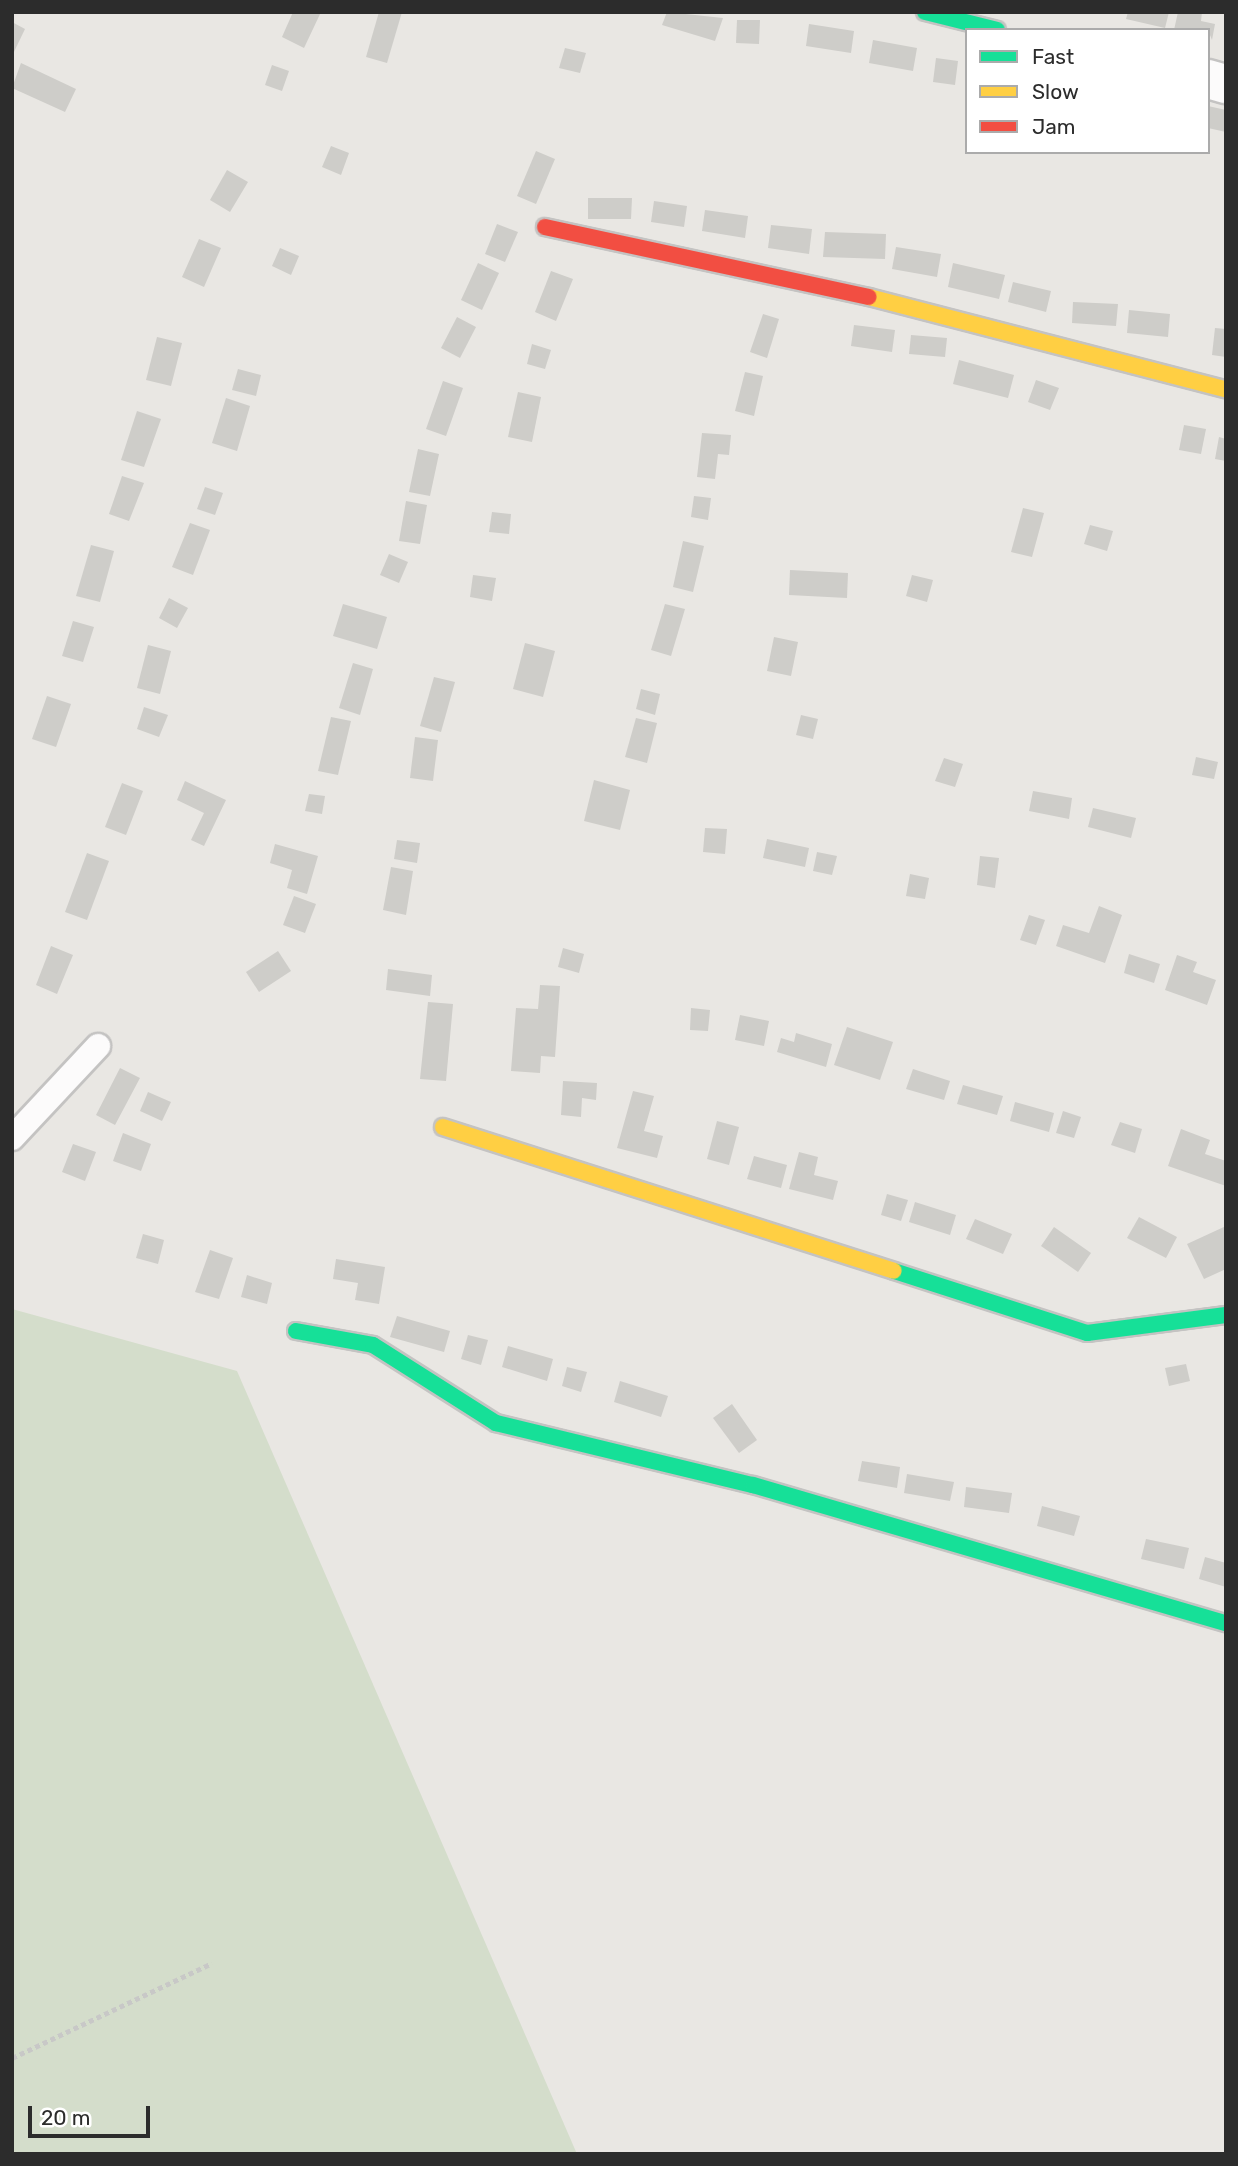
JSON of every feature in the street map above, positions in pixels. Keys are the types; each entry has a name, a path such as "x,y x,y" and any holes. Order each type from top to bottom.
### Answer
{"street":[{"path":"925,12 989,28"},
{"path":"545,227 912,306 1226,389"},
{"path":"443,1127 1087,1334 1226,1315"},
{"path":"296,1331 373,1345 496,1423 753,1485 1226,1623"}],"lane":[{"path":"12,1138 98,1046"}],"path":[{"path":"12,2058 212,1963"}],"green space":[{"path":"12,1309 237,1371 577,2154 12,2154"}],"building":[{"path":"293,12 321,12 304,48 282,37"},
{"path":"379,12 402,12 387,63 366,57"},
{"path":"667,12 723,18 715,41 662,25"},
{"path":"1128,12 1169,12 1165,28 1126,19"},
{"path":"1178,12 1202,12 1201,21 1215,24 1212,40 1210,28 1174,28"},
{"path":"737,20 760,20 759,44 736,43"},
{"path":"12,22 25,29 12,56"},
{"path":"809,24 854,31 851,53 806,46"},
{"path":"873,40 917,48 913,71 869,63"},
{"path":"565,48 586,53 580,73 559,68"},
{"path":"936,58 958,61 955,85 933,82"},
{"path":"21,63 76,89 65,112 12,88"},
{"path":"272,65 289,71 282,91 265,85"},
{"path":"1210,106 1226,110 1226,132 1210,128"},
{"path":"331,146 349,153 341,175 322,167"},
{"path":"536,151 555,159 536,204 517,196"},
{"path":"227,170 248,182 230,212 210,200"},
{"path":"588,198 632,198 631,219 588,219"},
{"path":"654,201 687,206 684,227 651,222"},
{"path":"705,210 748,216 745,238 702,231"},
{"path":"497,224 518,232 505,262 485,254"},
{"path":"771,225 812,229 809,254 768,248"},
{"path":"825,232 886,234 885,259 823,257"},
{"path":"199,239 221,248 204,287 182,277"},
{"path":"896,247 941,254 937,277 892,269"},
{"path":"280,248 299,256 291,275 272,266"},
{"path":"478,263 499,273 482,310 461,300"},
{"path":"953,263 1005,275 999,299 948,287"},
{"path":"551,271 573,279 556,321 535,312"},
{"path":"1013,282 1051,291 1046,312 1008,302"},
{"path":"1073,302 1118,304 1116,326 1072,323"},
{"path":"1129,310 1170,314 1168,337 1127,333"},
{"path":"763,314 779,319 767,358 750,352"},
{"path":"457,317 476,327 460,358 441,348"},
{"path":"854,325 895,330 892,352 851,346"},
{"path":"1215,328 1226,329 1226,357 1212,355"},
{"path":"911,335 947,338 945,357 909,354"},
{"path":"157,337 182,343 171,386 146,380"},
{"path":"532,344 551,350 545,369 527,364"},
{"path":"959,360 1014,375 1008,398 953,384"},
{"path":"238,369 261,375 256,396 232,390"},
{"path":"745,372 763,376 754,416 735,411"},
{"path":"1036,380 1059,388 1050,410 1028,402"},
{"path":"443,381 463,388 446,436 426,429"},
{"path":"518,392 541,397 532,442 508,437"},
{"path":"226,398 250,406 237,451 212,443"},
{"path":"137,411 161,419 144,467 121,460"},
{"path":"1184,425 1206,429 1201,454 1179,450"},
{"path":"702,433 731,435 729,455 718,454 715,479 697,477"},
{"path":"1219,437 1226,439 1226,461 1215,459"},
{"path":"418,449 439,454 430,496 409,492"},
{"path":"122,476 144,483 129,521 109,514"},
{"path":"205,487 223,493 215,515 197,509"},
{"path":"694,496 711,498 708,520 691,517"},
{"path":"406,501 427,505 420,544 399,541"},
{"path":"1023,508 1044,513 1032,557 1011,552"},
{"path":"492,512 511,514 509,534 489,532"},
{"path":"190,523 210,530 193,575 172,567"},
{"path":"1090,525 1113,531 1107,551 1084,544"},
{"path":"683,541 704,546 693,592 673,587"},
{"path":"91,545 114,551 100,602 76,596"},
{"path":"389,554 408,562 399,583 380,575"},
{"path":"790,570 848,573 847,598 789,595"},
{"path":"473,575 496,578 492,601 470,597"},
{"path":"912,575 933,580 927,602 906,596"},
{"path":"169,598 188,608 177,628 159,618"},
{"path":"343,604 387,617 377,649 333,636"},
{"path":"665,604 685,609 671,656 651,650"},
{"path":"73,621 94,627 83,662 62,656"},
{"path":"774,637 798,642 791,676 767,671"},
{"path":"525,643 555,651 543,697 513,689"},
{"path":"148,645 171,651 160,694 137,688"},
{"path":"353,663 373,669 360,715 339,708"},
{"path":"434,677 455,682 441,732 420,726"},
{"path":"641,689 660,694 655,715 636,709"},
{"path":"47,696 71,704 56,747 32,739"},
{"path":"144,707 168,715 159,737 137,729"},
{"path":"801,715 818,719 813,739 796,735"},
{"path":"331,717 351,721 338,775 318,771"},
{"path":"636,718 657,723 647,763 625,757"},
{"path":"415,737 438,740 433,781 410,778"},
{"path":"1196,757 1218,762 1214,779 1192,775"},
{"path":"944,758 963,764 955,787 935,781"},
{"path":"594,780 630,790 620,830 584,821"},
{"path":"185,781 226,800 204,846 191,840 204,813 177,800"},
{"path":"122,783 143,791 126,835 105,827"},
{"path":"1033,791 1072,798 1069,819 1029,811"},
{"path":"309,794 325,796 322,814 305,811"},
{"path":"1093,808 1136,818 1131,838 1088,827"},
{"path":"705,828 727,829 725,854 703,852"},
{"path":"767,839 809,848 805,867 763,858"},
{"path":"397,840 420,843 417,863 394,859"},
{"path":"275,844 318,856 307,894 287,888 292,870 270,863"},
{"path":"817,852 837,856 832,875 813,871"},
{"path":"87,853 109,861 87,920 65,912"},
{"path":"980,856 999,858 995,888 977,885"},
{"path":"391,867 413,871 406,915 383,910"},
{"path":"910,874 929,878 925,899 906,896"},
{"path":"294,896 316,904 305,933 283,925"},
{"path":"1099,906 1122,915 1105,963 1056,946 1063,925 1089,933"},
{"path":"1029,915 1045,920 1036,945 1020,940"},
{"path":"51,946 73,955 57,994 36,985"},
{"path":"563,948 584,954 579,973 558,967"},
{"path":"278,951 291,971 259,992 246,972"},
{"path":"1129,954 1160,964 1154,983 1124,973"},
{"path":"1177,955 1197,962 1193,972 1216,980 1207,1005 1165,990"},
{"path":"388,969 432,975 430,996 386,990"},
{"path":"540,985 560,986 555,1057 541,1056 540,1073 511,1071 516,1008 538,1009"},
{"path":"428,1002 453,1004 446,1081 420,1079"},
{"path":"691,1008 710,1010 708,1031 690,1030"},
{"path":"740,1015 769,1021 764,1046 735,1040"},
{"path":"847,1027 893,1042 880,1080 834,1065"},
{"path":"796,1033 832,1044 826,1067 777,1052 781,1038 794,1042"},
{"path":"120,1068 140,1078 115,1125 96,1115"},
{"path":"913,1069 950,1081 944,1100 906,1089"},
{"path":"563,1081 597,1083 596,1100 582,1098 581,1117 561,1115"},
{"path":"963,1085 1003,1096 997,1115 957,1104"},
{"path":"633,1091 654,1096 644,1131 663,1136 657,1158 617,1148"},
{"path":"148,1092 171,1102 162,1121 140,1111"},
{"path":"1015,1102 1054,1113 1049,1132 1010,1121"},
{"path":"1063,1111 1081,1117 1074,1138 1056,1133"},
{"path":"717,1121 739,1127 729,1165 707,1159"},
{"path":"1120,1122 1142,1129 1135,1153 1111,1145"},
{"path":"1181,1129 1210,1140 1205,1154 1226,1161 1226,1186 1168,1166"},
{"path":"123,1133 151,1144 141,1171 113,1161"},
{"path":"73,1144 96,1152 85,1181 62,1172"},
{"path":"799,1152 818,1157 814,1175 838,1181 833,1200 789,1189"},
{"path":"754,1156 787,1165 781,1188 747,1179"},
{"path":"887,1194 908,1200 901,1221 881,1215"},
{"path":"915,1202 956,1215 950,1235 909,1222"},
{"path":"1139,1217 1177,1237 1166,1258 1127,1238"},
{"path":"975,1219 1012,1234 1003,1254 966,1239"},
{"path":"1226,1226 1226,1269 1204,1279 1187,1244"},
{"path":"1054,1227 1091,1253 1078,1272 1041,1246"},
{"path":"143,1234 164,1240 158,1264 136,1258"},
{"path":"210,1250 233,1258 219,1299 195,1292"},
{"path":"336,1259 385,1267 379,1304 355,1300 358,1283 333,1279"},
{"path":"247,1275 272,1283 267,1304 241,1297"},
{"path":"397,1316 450,1331 444,1352 390,1337"},
{"path":"468,1335 488,1340 481,1365 461,1359"},
{"path":"508,1346 553,1359 547,1381 502,1367"},
{"path":"1186,1364 1190,1381 1169,1386 1165,1368"},
{"path":"567,1367 587,1372 581,1392 562,1386"},
{"path":"620,1381 668,1396 661,1417 614,1402"},
{"path":"732,1404 757,1440 739,1453 713,1418"},
{"path":"862,1461 900,1467 897,1488 858,1481"},
{"path":"907,1474 954,1482 950,1501 904,1493"},
{"path":"966,1487 1012,1493 1009,1513 964,1507"},
{"path":"1042,1506 1080,1516 1074,1536 1037,1526"},
{"path":"1146,1539 1189,1548 1184,1569 1141,1559"},
{"path":"1205,1557 1226,1563 1226,1587 1199,1579"}],"traffic: fast":[{"path":"925,12 989,28"},
{"path":"894,1271 1087,1333 1226,1315"},
{"path":"296,1331 373,1345 496,1423 753,1485 1226,1623"}],"traffic: slow":[{"path":"869,297 1226,389"},
{"path":"443,1127 894,1271"}],"traffic: jam":[{"path":"545,227 869,297"}]}
